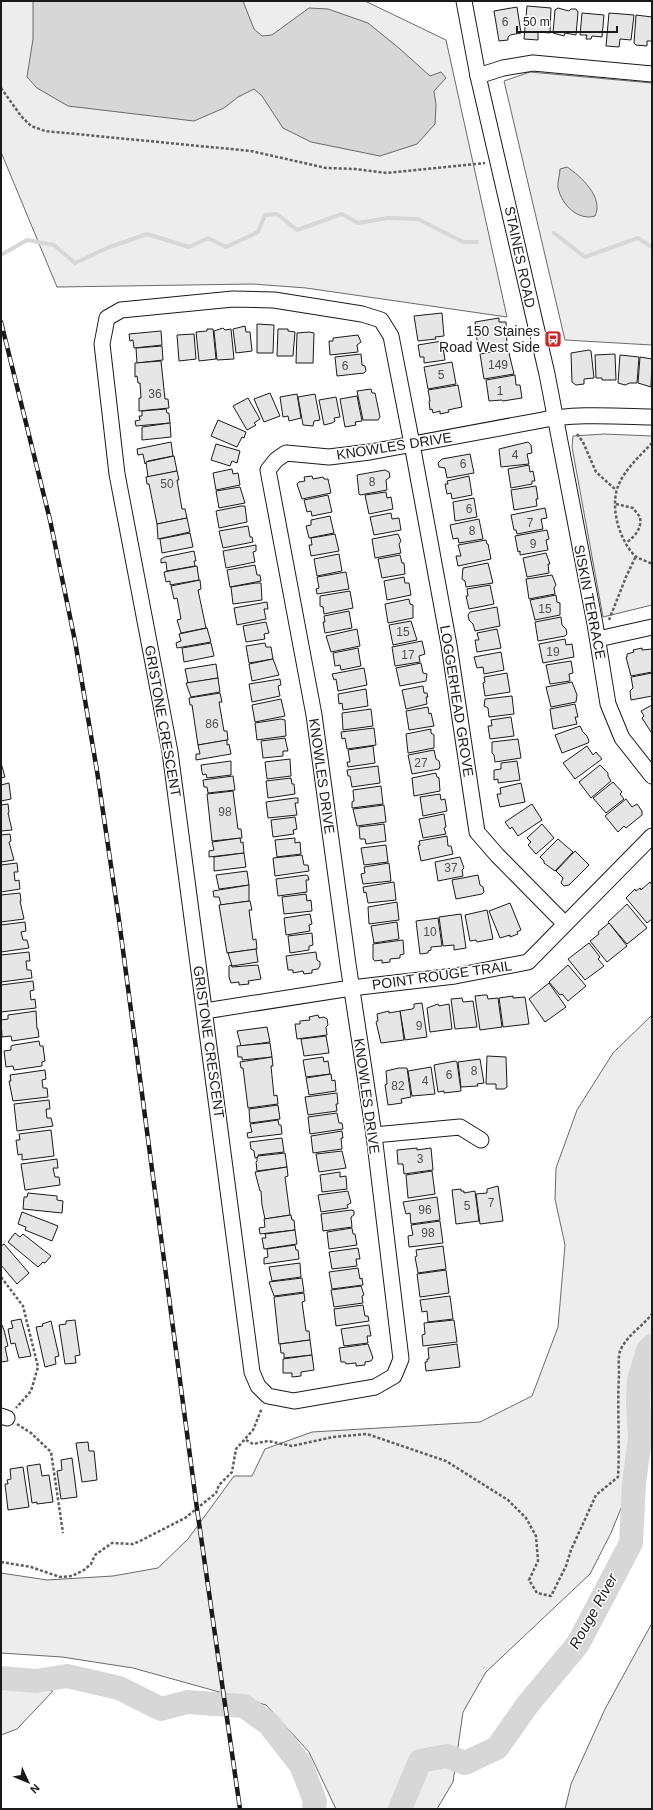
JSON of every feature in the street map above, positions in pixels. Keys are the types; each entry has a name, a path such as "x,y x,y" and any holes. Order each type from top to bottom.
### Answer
{"street":[{"name":"STAINES ROAD","path":"464,1 478,76 547,374 555,417"},
{"path":"478,76 503,68 533,63 652,74"},
{"name":"GRISTONE CRESCENT","path":"268,1396 258,1386 252,1372 170,752 117,474 102,344 107,318 121,310 233,299 274,300 362,314 381,320 391,336 412,444"},
{"path":"555,417 581,415 652,418"},
{"name":"KNOWLES DRIVE","path":"268,1396 294,1401 375,1387 394,1376 401,1359 374,1135 314,715 268,470 276,460 286,453 329,457 370,452 555,417"},
{"name":"SISKIN TERRACE","path":"555,417 598,639 608,704 622,738 652,776"},
{"name":"LOGGERHEAD GROVE","path":"412,444 450,645 477,832 497,855 566,924"},
{"path":"598,639 652,627"},
{"name":"POINT ROUGE TRAIL","path":"205,1011 352,988 455,976 528,962 652,836"},
{"path":"374,1135 460,1127 481,1140"}],"path":[{"path":"1,88 31,126 45,131 250,151 326,168 355,169 387,173 498,161"},
{"path":"577,434 583,442 596,472 616,490"},
{"path":"652,443 628,469 616,490 618,524 626,543 636,556 652,564"},
{"path":"616,504 631,507 637,511 640,517 638,530 633,538 626,543"},
{"path":"608,620 636,556"},
{"path":"1,1277 23,1306 38,1367 31,1391 4,1417 31,1432 51,1452 63,1532"},
{"path":"246,1440 253,1444 268,1441 292,1446 333,1437 367,1434 446,1461 508,1500 526,1518 536,1536 538,1561 529,1580 537,1593 551,1596 566,1566 571,1550 596,1495 618,1477 620,1447 618,1409 620,1352 632,1333 652,1314"},
{"path":"1,1562 32,1567 60,1577 72,1576 84,1570 91,1564 95,1555 112,1543 133,1544 152,1536 185,1518 216,1493 232,1472 236,1449 246,1440 253,1430 258,1412 268,1396"}],"shaded area":[{"path":"1,1 365,1 446,40 507,317 306,288 253,284 57,287 1,152"},
{"path":"33,1 243,1 254,29 262,36 272,35 309,8 328,9 368,23 430,76 441,72 446,78 434,91 436,105 435,124 417,144 380,156 311,142 283,128 262,96 254,89 238,97 224,108 194,121 68,106 37,88 27,77 33,39"},
{"path":"530,72 652,83 652,345 565,340 504,81"},
{"path":"567,167 579,176 594,195 597,209 595,216 589,217 577,214 567,206 563,200 558,184 560,169"},
{"path":"604,434 652,436 652,605 603,617 572,447 573,436"},
{"path":"652,1015 652,1432 611,1533 590,1574 486,1672 463,1712 453,1782 437,1809 336,1809 309,1752 266,1705 133,1668 62,1657 1,1653 1,1573 47,1580 113,1576 158,1568 188,1539 234,1476 252,1476 265,1449 312,1432 480,1422 532,1396 558,1327 565,1245 555,1199 556,1168 577,1110 613,1053"},
{"path":"652,1623 652,1809 565,1809 571,1784 605,1709"},
{"path":"1,1681 53,1691 17,1729 1,1735"}],"building":[{"path":"527,6 551,8 550,33 538,32 538,40 524,39"},
{"path":"517,7 521,33 510,35 508,40 499,41 494,11"},
{"path":"558,8 569,11 571,9 576,9 578,12 576,35 565,33 564,36 553,33 555,10"},
{"path":"582,13 604,15 602,37 592,36 591,39 586,39 587,35 580,35"},
{"path":"609,13 634,15 631,40 620,39 619,47 606,46"},
{"path":"636,15 652,17 652,41 647,41 647,46 636,45 634,43"},
{"path":"442,313 444,336 435,337 436,339 418,341 414,316"},
{"path":"499,318 499,322 506,322 507,346 478,349 475,322"},
{"path":"257,324 274,325 273,353 257,353"},
{"path":"245,326 246,332 250,332 252,351 236,353 233,329"},
{"path":"223,328 225,330 231,329 234,359 217,360 214,331"},
{"path":"207,329 213,329 216,359 199,361 196,332 207,331"},
{"path":"278,329 288,329 288,331 295,332 293,356 277,356"},
{"path":"161,331 162,345 134,348 133,340 130,341 129,334"},
{"path":"297,333 314,333 313,363 296,363"},
{"path":"194,334 196,359 179,361 177,335"},
{"path":"358,335 361,342 357,345 358,352 330,355 329,341 333,341 333,338"},
{"path":"442,341 445,360 424,363 424,357 420,357 418,345"},
{"path":"162,346 163,360 137,363 136,348"},
{"path":"508,349 514,374 484,379 480,354"},
{"path":"591,351 594,378 584,379 584,384 576,385 572,382 571,353"},
{"path":"361,354 362,365 365,366 366,371 364,373 337,376 335,357"},
{"path":"615,354 616,380 602,380 602,378 596,378 595,355"},
{"path":"620,355 639,357 637,383 625,385 618,383"},
{"path":"640,357 652,359 651,387 638,383"},
{"path":"161,361 165,399 168,399 169,408 139,411 139,398 141,398 140,383 138,383 137,376 135,377 135,363"},
{"path":"452,362 456,384 428,389 424,367"},
{"path":"515,375 516,385 520,385 522,398 503,401 489,401 486,380"},
{"path":"458,385 462,407 448,410 449,412 440,414 440,411 433,413 432,409 430,410 428,390"},
{"path":"371,389 372,393 375,393 380,417 378,420 363,420 357,391"},
{"path":"270,393 280,416 264,422 254,399"},
{"path":"297,394 301,418 289,421 288,416 283,417 280,397"},
{"path":"315,394 320,420 314,421 313,426 303,425 298,397"},
{"path":"357,396 362,421 355,422 356,425 345,427 340,399"},
{"path":"336,397 340,417 334,418 335,421 332,423 324,425 319,400"},
{"path":"248,398 260,419 254,423 256,425 247,430 233,406"},
{"path":"166,409 167,413 169,413 170,423 136,426 135,421 140,420 139,416 142,416 142,411"},
{"path":"218,420 246,432 244,438 242,437 237,447 211,436"},
{"path":"170,423 171,437 142,440 142,427"},
{"path":"171,442 173,456 148,461 145,464 143,454 138,455 137,449"},
{"path":"528,442 531,445 532,453 527,454 529,464 501,467 499,449"},
{"path":"216,444 240,451 237,463 232,461 230,466 211,460"},
{"path":"470,454 474,473 447,478 445,468 439,467 438,463 442,459"},
{"path":"174,456 177,471 148,477 146,462"},
{"path":"529,465 530,472 533,471 535,481 532,481 532,484 511,488 508,469"},
{"path":"232,469 233,474 238,473 240,485 216,490 213,473"},
{"path":"385,470 389,472 390,477 386,480 387,490 359,494 357,475"},
{"path":"177,471 182,509 185,509 187,518 157,524 149,484 147,484 146,477"},
{"path":"312,476 313,479 323,477 324,479 328,479 331,493 302,499 297,484 305,481 304,477"},
{"path":"469,476 472,495 452,499 451,493 447,494 445,484 448,484 447,481"},
{"path":"536,486 538,499 536,499 537,506 514,510 511,490"},
{"path":"240,487 245,503 219,508 216,491"},
{"path":"386,492 387,498 391,497 393,509 369,514 365,495"},
{"path":"328,495 332,512 312,516 311,511 307,512 304,500"},
{"path":"474,498 477,517 455,521 453,502"},
{"path":"245,506 247,522 219,528 216,511"},
{"path":"545,508 547,518 541,519 543,529 517,534 516,530 514,530 511,515"},
{"path":"391,513 392,519 399,518 401,530 374,535 370,517"},
{"path":"330,516 334,533 309,538 306,526 311,525 311,520"},
{"path":"187,518 190,532 158,539 157,524"},
{"path":"479,519 483,539 459,543 458,538 453,539 450,525"},
{"path":"248,526 250,537 252,537 253,542 223,548 219,531"},
{"path":"547,530 549,539 546,540 548,550 520,555 515,536"},
{"path":"190,533 193,547 162,553 160,539"},
{"path":"335,534 339,551 311,556 309,545 312,545 311,538"},
{"path":"398,534 401,541 399,544 401,553 375,558 372,539"},
{"path":"486,540 491,559 458,566 456,556 461,556 458,545"},
{"path":"256,545 256,551 253,552 255,562 226,568 223,551"},
{"path":"194,551 196,561 194,561 195,566 167,571 166,562 161,563 161,559 165,557"},
{"path":"546,553 550,564 548,564 549,573 527,577 523,558"},
{"path":"339,554 342,571 317,576 314,559"},
{"path":"400,555 402,563 404,563 405,574 382,578 378,559"},
{"path":"488,563 493,583 466,587 465,581 462,579 463,568"},
{"path":"255,565 257,575 260,575 261,581 230,587 227,570"},
{"path":"197,566 199,580 170,585 170,581 166,582 164,572"},
{"path":"346,572 349,589 317,594 316,589 319,588 317,577"},
{"path":"552,575 556,585 554,588 555,594 529,599 526,579"},
{"path":"404,577 405,583 409,583 411,595 387,600 384,581"},
{"path":"200,580 201,589 198,590 206,628 181,633 177,620 181,619 177,598 174,599 171,586"},
{"path":"261,583 262,600 233,604 231,587"},
{"path":"490,585 494,604 469,609 466,596 468,596 467,589"},
{"path":"350,591 353,608 324,614 323,607 320,606 320,596"},
{"path":"556,595 557,602 560,603 560,615 535,620 530,600"},
{"path":"409,599 410,604 413,605 413,618 388,623 385,604"},
{"path":"267,602 268,609 264,609 266,619 237,625 234,608"},
{"path":"497,607 500,626 475,631 473,624 469,620 468,615 470,612"},
{"path":"349,611 352,628 325,633 323,622 325,622 324,616"},
{"path":"561,617 562,625 566,629 567,634 565,636 538,641 535,622"},
{"path":"411,621 417,640 393,645 389,625"},
{"path":"266,622 269,633 264,634 265,639 246,642 243,626"},
{"path":"207,628 211,642 177,648 176,643 181,641 179,634"},
{"path":"357,629 360,646 331,652 326,636"},
{"path":"497,629 501,648 477,652 475,640 479,640 477,633"},
{"path":"565,639 566,645 572,644 574,657 543,663 539,644"},
{"path":"422,641 425,654 419,656 420,662 395,666 392,647"},
{"path":"211,643 214,656 184,662 182,648"},
{"path":"265,643 266,647 271,647 273,659 249,663 246,646"},
{"path":"358,648 361,666 341,670 340,665 335,666 333,653"},
{"path":"642,648 642,650 652,649 652,672 631,676 626,657 627,654 634,652 633,650"},
{"path":"501,652 504,670 484,674 483,667 477,668 474,657"},
{"path":"273,659 279,675 252,681 249,664"},
{"path":"571,661 573,673 569,674 570,681 550,684 546,665"},
{"path":"421,663 423,673 427,674 426,681 400,686 396,668"},
{"path":"216,664 218,678 188,683 185,669"},
{"path":"364,668 367,685 338,691 336,679 334,680 332,674"},
{"path":"507,673 510,692 485,696 483,683 485,682 484,677"},
{"path":"652,673 652,696 631,700 630,691 633,688 631,677"},
{"path":"218,678 220,692 191,697 186,683"},
{"path":"280,679 281,685 278,686 280,696 252,702 249,684"},
{"path":"572,682 577,695 576,702 551,707 546,687"},
{"path":"423,686 424,693 427,693 428,697 426,697 427,704 406,709 402,690"},
{"path":"366,689 368,706 343,710 342,703 339,704 338,694"},
{"path":"220,693 222,702 219,702 224,731 227,731 228,740 198,745 192,705 190,705 189,698"},
{"path":"512,696 514,714 489,717 488,708 484,706 485,699"},
{"path":"281,699 285,716 255,722 252,705"},
{"path":"575,704 578,717 575,717 577,724 553,729 550,709"},
{"path":"652,705 651,732 642,718 644,716 641,711"},
{"path":"428,707 434,726 409,730 406,711"},
{"path":"371,709 373,726 343,730 342,713"},
{"path":"511,717 514,736 490,739 488,726 492,726 491,720"},
{"path":"281,719 285,720 286,736 257,740 255,723"},
{"path":"580,726 587,736 589,741 588,743 562,753 555,735"},
{"path":"374,728 376,745 347,749 345,738 342,739 341,732"},
{"path":"431,729 431,733 434,735 434,748 408,753 406,734"},
{"path":"285,738 288,751 283,751 283,756 263,758 261,741"},
{"path":"518,739 521,758 495,762 494,755 492,753 492,742"},
{"path":"227,740 227,745 229,744 231,754 196,760 196,754 200,754 198,745"},
{"path":"373,746 375,763 348,767 347,762 350,762 348,750"},
{"path":"587,746 593,755 596,752 602,759 575,779 563,763"},
{"path":"434,750 436,759 439,761 439,769 412,774 408,755"},
{"path":"290,759 291,776 267,779 265,762"},
{"path":"231,761 231,775 207,778 206,774 203,775 201,765"},
{"path":"517,761 520,780 498,783 498,779 494,780 494,770 501,769 501,763"},
{"path":"1,763 5,777 1,778"},
{"path":"600,765 608,773 611,781 591,798 579,782"},
{"path":"378,766 380,783 352,787 347,770"},
{"path":"436,773 437,777 439,778 440,791 414,796 412,778"},
{"path":"233,776 235,790 208,793 207,787 204,787 203,780"},
{"path":"291,778 292,784 294,784 295,794 268,798 266,781"},
{"path":"613,782 622,792 620,794 624,799 606,813 593,798"},
{"path":"9,783 11,799 1,801 1,785"},
{"path":"521,783 525,802 500,807 497,794 501,794 500,788"},
{"path":"381,786 383,804 352,808 352,802 354,801 353,790"},
{"path":"233,791 238,829 241,829 242,838 212,841 207,794"},
{"path":"440,794 441,800 445,799 447,811 423,816 420,797"},
{"path":"298,798 298,803 295,803 297,815 268,818 266,802"},
{"path":"626,799 632,807 637,804 642,811 642,815 626,828 624,826 618,832 605,816"},
{"path":"8,804 8,813 12,830 1,831 1,805"},
{"path":"532,804 542,820 518,836 512,827 510,829 505,822"},
{"path":"384,805 386,822 357,826 353,809"},
{"path":"444,814 446,827 444,828 446,834 423,838 419,819"},
{"path":"295,817 297,829 293,830 294,834 273,837 271,820"},
{"path":"384,824 386,841 366,844 365,839 360,839 359,827"},
{"path":"542,824 554,838 536,854 528,845 531,842 527,838"},
{"path":"10,834 11,841 9,842 14,860 1,862 1,835"},
{"path":"447,836 448,846 451,846 453,854 421,861 418,846 420,845 419,841"},
{"path":"240,838 241,843 243,842 244,853 209,857 209,851 214,850 212,842"},
{"path":"295,838 295,843 300,842 301,854 277,857 275,840"},
{"path":"558,839 573,852 555,871 544,863 540,857"},
{"path":"386,845 388,862 364,865 361,848"},
{"path":"575,851 589,865 569,885 564,886 561,883 563,878 556,871"},
{"path":"244,853 246,867 214,871 214,857"},
{"path":"302,855 304,865 308,865 309,871 275,876 273,858"},
{"path":"460,857 464,868 462,870 463,876 438,881 435,862"},
{"path":"17,863 18,872 14,872 15,881 19,880 20,889 1,892 1,865"},
{"path":"389,863 391,881 363,884 361,874 365,873 364,867"},
{"path":"247,871 249,885 219,889 216,875"},
{"path":"478,875 480,885 483,887 484,892 482,894 456,899 452,880"},
{"path":"308,876 309,880 306,880 307,892 278,896 276,879"},
{"path":"394,882 396,900 368,903 366,892 364,893 363,887"},
{"path":"650,882 652,885 652,919 647,923 626,898 635,889 636,891 640,888 641,890"},
{"path":"249,885 249,901 221,905 219,897 214,897 213,891"},
{"path":"20,893 20,901 24,919 1,922 1,895"},
{"path":"306,894 307,901 311,900 312,911 284,914 282,897"},
{"path":"250,901 252,910 249,910 253,940 256,939 257,949 227,953 219,905"},
{"path":"397,902 399,920 369,924 368,907"},
{"path":"510,903 521,930 517,932 518,934 500,938 489,911"},
{"path":"627,904 647,928 627,944 608,922"},
{"path":"487,910 493,939 477,942 476,940 470,941 465,915"},
{"path":"310,914 312,924 309,925 310,931 286,935 284,918"},
{"path":"461,914 466,948 454,950 454,945 443,946 439,917"},
{"path":"438,918 442,946 431,947 431,950 428,951 428,953 420,954 416,921"},
{"path":"25,922 26,931 21,932 23,940 27,940 29,948 1,952 1,925"},
{"path":"397,922 399,939 374,943 371,926"},
{"path":"609,923 627,946 607,962 590,941"},
{"path":"312,933 313,945 309,946 309,950 290,953 288,936"},
{"path":"403,940 404,954 400,955 400,958 390,959 390,962 382,963 382,960 375,961 373,959 373,944"},
{"path":"589,943 600,957 598,959 604,966 585,980 568,959"},
{"path":"256,949 258,962 232,966 228,953"},
{"path":"29,952 30,961 26,961 27,970 31,970 32,978 1,982 1,955"},
{"path":"316,952 317,960 320,962 320,966 318,969 312,970 312,973 304,974 303,971 293,973 293,970 288,970 286,956"},
{"path":"231,965 232,967 258,965 261,979 248,981 249,984 239,985 239,982 231,983 229,977 229,966"},
{"path":"568,965 586,986 568,1001 562,994 560,995 549,982"},
{"path":"33,981 34,990 30,991 31,1000 35,999 36,1008 1,1012 1,985"},
{"path":"549,983 566,1007 545,1022 529,999"},
{"path":"487,995 488,999 498,998 502,1027 480,1030 475,996"},
{"path":"513,996 513,998 525,997 529,1024 503,1027 499,998"},
{"path":"462,998 463,1002 473,1001 477,1027 455,1029 451,999"},
{"path":"422,1003 427,1037 405,1040 400,1011 412,1009 414,1008 414,1004"},
{"path":"438,1004 439,1006 449,1004 452,1029 430,1032 427,1008"},
{"path":"36,1011 39,1037 12,1041 11,1036 2,1037 1,1020 8,1019 8,1015"},
{"path":"389,1011 389,1013 400,1011 404,1040 381,1043 376,1022 378,1021 377,1014"},
{"path":"318,1015 319,1018 324,1017 327,1019 327,1035 297,1039 295,1024 300,1024 300,1021 310,1020 309,1017"},
{"path":"267,1027 270,1042 241,1046 237,1031"},
{"path":"326,1036 329,1053 304,1056 301,1039"},
{"path":"39,1041 40,1046 43,1046 45,1061 42,1062 42,1066 14,1070 13,1066 6,1067 4,1051 11,1050 11,1046 14,1045"},
{"path":"270,1043 272,1057 242,1060 242,1057 238,1057 237,1046"},
{"path":"487,1056 506,1057 507,1087 504,1089 496,1089 496,1084 486,1084"},
{"path":"272,1057 273,1066 271,1066 274,1096 277,1095 278,1104 248,1108 243,1068 241,1068 240,1062"},
{"path":"323,1057 324,1062 328,1061 330,1074 306,1077 303,1060"},
{"path":"480,1059 484,1083 477,1084 478,1086 461,1087 458,1062"},
{"path":"455,1061 457,1062 461,1091 444,1093 444,1091 438,1092 434,1065"},
{"path":"431,1067 435,1094 412,1096 408,1071"},
{"path":"407,1068 411,1097 401,1099 402,1103 388,1105 385,1085 387,1084 386,1071"},
{"path":"45,1070 46,1079 42,1080 43,1088 47,1088 48,1097 13,1101 9,1081 11,1081 10,1075"},
{"path":"331,1074 332,1081 335,1080 336,1091 309,1095 306,1078"},
{"path":"337,1093 337,1111 308,1115 305,1097"},
{"path":"49,1100 50,1109 46,1109 47,1118 51,1118 53,1126 17,1131 14,1104"},
{"path":"278,1105 280,1119 250,1123 249,1109"},
{"path":"337,1113 339,1123 342,1123 343,1129 310,1134 308,1117"},
{"path":"278,1120 279,1125 281,1125 282,1134 248,1138 247,1133 252,1132 250,1124"},
{"path":"51,1130 54,1156 22,1160 22,1154 18,1155 16,1140 20,1140 19,1134"},
{"path":"342,1131 342,1149 313,1153 311,1136"},
{"path":"282,1138 284,1152 258,1155 259,1157 255,1158 250,1142"},
{"path":"417,1148 417,1150 431,1148 433,1170 404,1174 403,1164 398,1164 397,1150"},
{"path":"342,1151 346,1168 319,1172 316,1154"},
{"path":"285,1153 287,1167 257,1171 256,1162 258,1156"},
{"path":"57,1159 58,1168 53,1168 55,1177 59,1177 60,1185 25,1190 21,1164"},
{"path":"287,1167 288,1176 285,1177 290,1215 265,1219 261,1191 255,1172"},
{"path":"432,1171 435,1194 408,1198 406,1175"},
{"path":"340,1172 340,1177 346,1176 347,1189 322,1192 320,1175"},
{"path":"498,1186 503,1221 480,1224 476,1194 487,1193 487,1189"},
{"path":"461,1189 464,1193 475,1191 479,1221 456,1224 452,1190"},
{"path":"348,1191 351,1203 347,1205 348,1208 321,1212 318,1195"},
{"path":"28,1193 57,1196 57,1200 63,1201 62,1213 23,1209 24,1197 27,1197"},
{"path":"437,1197 440,1220 411,1224 410,1213 406,1214 403,1202"},
{"path":"351,1210 354,1211 354,1215 351,1217 352,1227 323,1231 321,1214"},
{"path":"22,1212 58,1226 52,1241 25,1230 26,1227 18,1224"},
{"path":"291,1215 292,1220 294,1220 295,1230 260,1234 259,1228 265,1227 264,1219"},
{"path":"440,1221 443,1243 409,1247 408,1236 413,1235 411,1225"},
{"path":"352,1228 357,1245 329,1249 327,1232"},
{"path":"295,1230 297,1244 264,1249 262,1238 266,1238 265,1234"},
{"path":"15,1233 20,1237 23,1234 51,1256 45,1263 43,1262 38,1267 8,1242"},
{"path":"4,1244 29,1273 17,1284 1,1265 1,1246"},
{"path":"295,1245 296,1250 298,1250 299,1259 264,1264 264,1258 268,1257 267,1249"},
{"path":"443,1246 446,1269 418,1273 415,1257 417,1256 416,1250"},
{"path":"358,1248 360,1259 356,1259 357,1266 332,1269 329,1252"},
{"path":"300,1263 301,1277 272,1281 269,1267"},
{"path":"358,1268 363,1285 332,1289 329,1272"},
{"path":"446,1270 449,1293 420,1297 417,1274"},
{"path":"302,1278 304,1292 274,1296 269,1282"},
{"path":"361,1286 364,1295 362,1296 363,1303 334,1307 331,1290"},
{"path":"304,1293 305,1301 302,1302 306,1331 309,1331 310,1340 279,1344 274,1297"},
{"path":"450,1296 453,1319 428,1322 427,1311 422,1312 420,1300"},
{"path":"363,1305 365,1316 368,1316 369,1321 336,1326 334,1309"},
{"path":"21,1319 31,1356 19,1358 15,1343 11,1344 8,1329 13,1328 11,1321"},
{"path":"75,1320 80,1355 75,1356 76,1363 65,1364 59,1325 66,1324 66,1321"},
{"path":"454,1320 457,1342 423,1346 422,1335 425,1334 424,1323"},
{"path":"51,1321 59,1356 55,1357 56,1364 45,1367 36,1327 43,1326 42,1324"},
{"path":"1,1323 8,1346 5,1347 8,1361 1,1362"},
{"path":"369,1325 371,1336 367,1336 368,1343 344,1346 341,1329"},
{"path":"310,1340 312,1355 284,1358 284,1353 281,1353 280,1344"},
{"path":"368,1344 373,1358 371,1361 365,1362 365,1365 356,1366 356,1363 346,1364 345,1362 341,1362 339,1348"},
{"path":"457,1344 460,1367 426,1371 425,1362 429,1359 428,1348"},
{"path":"312,1355 314,1370 301,1372 301,1376 292,1377 292,1373 283,1373 283,1359"},
{"path":"88,1442 89,1451 94,1451 97,1480 82,1482 76,1443"},
{"path":"72,1458 77,1497 61,1499 57,1471 62,1470 61,1460"},
{"path":"40,1464 42,1476 49,1475 53,1502 37,1504 37,1502 32,1503 27,1466"},
{"path":"23,1467 29,1507 8,1510 5,1484 8,1484 7,1480 11,1479 10,1469"}],"waterway":[{"path":"1,255 27,240 54,245 75,263 107,248 147,234 189,247 208,238 226,247 258,232 265,215 277,214 297,230 342,214 358,223 388,218 418,219 463,242 477,242"},
{"path":"554,233 585,257 638,238 652,247"},
{"name":"Rouge River","path":"400,1809 420,1761 447,1756 465,1763 497,1748 528,1704 578,1644 631,1543 634,1484 640,1438 638,1401 639,1380 648,1350 652,1346"},
{"name":"Rouge River","path":"1,1678 36,1681 67,1676 119,1688 161,1709 187,1702 244,1706 269,1724 301,1765 315,1801 314,1809"}],"railway":[{"path":"1,322 50,520 75,641 97,771 119,920 197,1509 240,1809"}],"place":[{"name":"150 Staines Road West Side","path":"553,339"}]}
